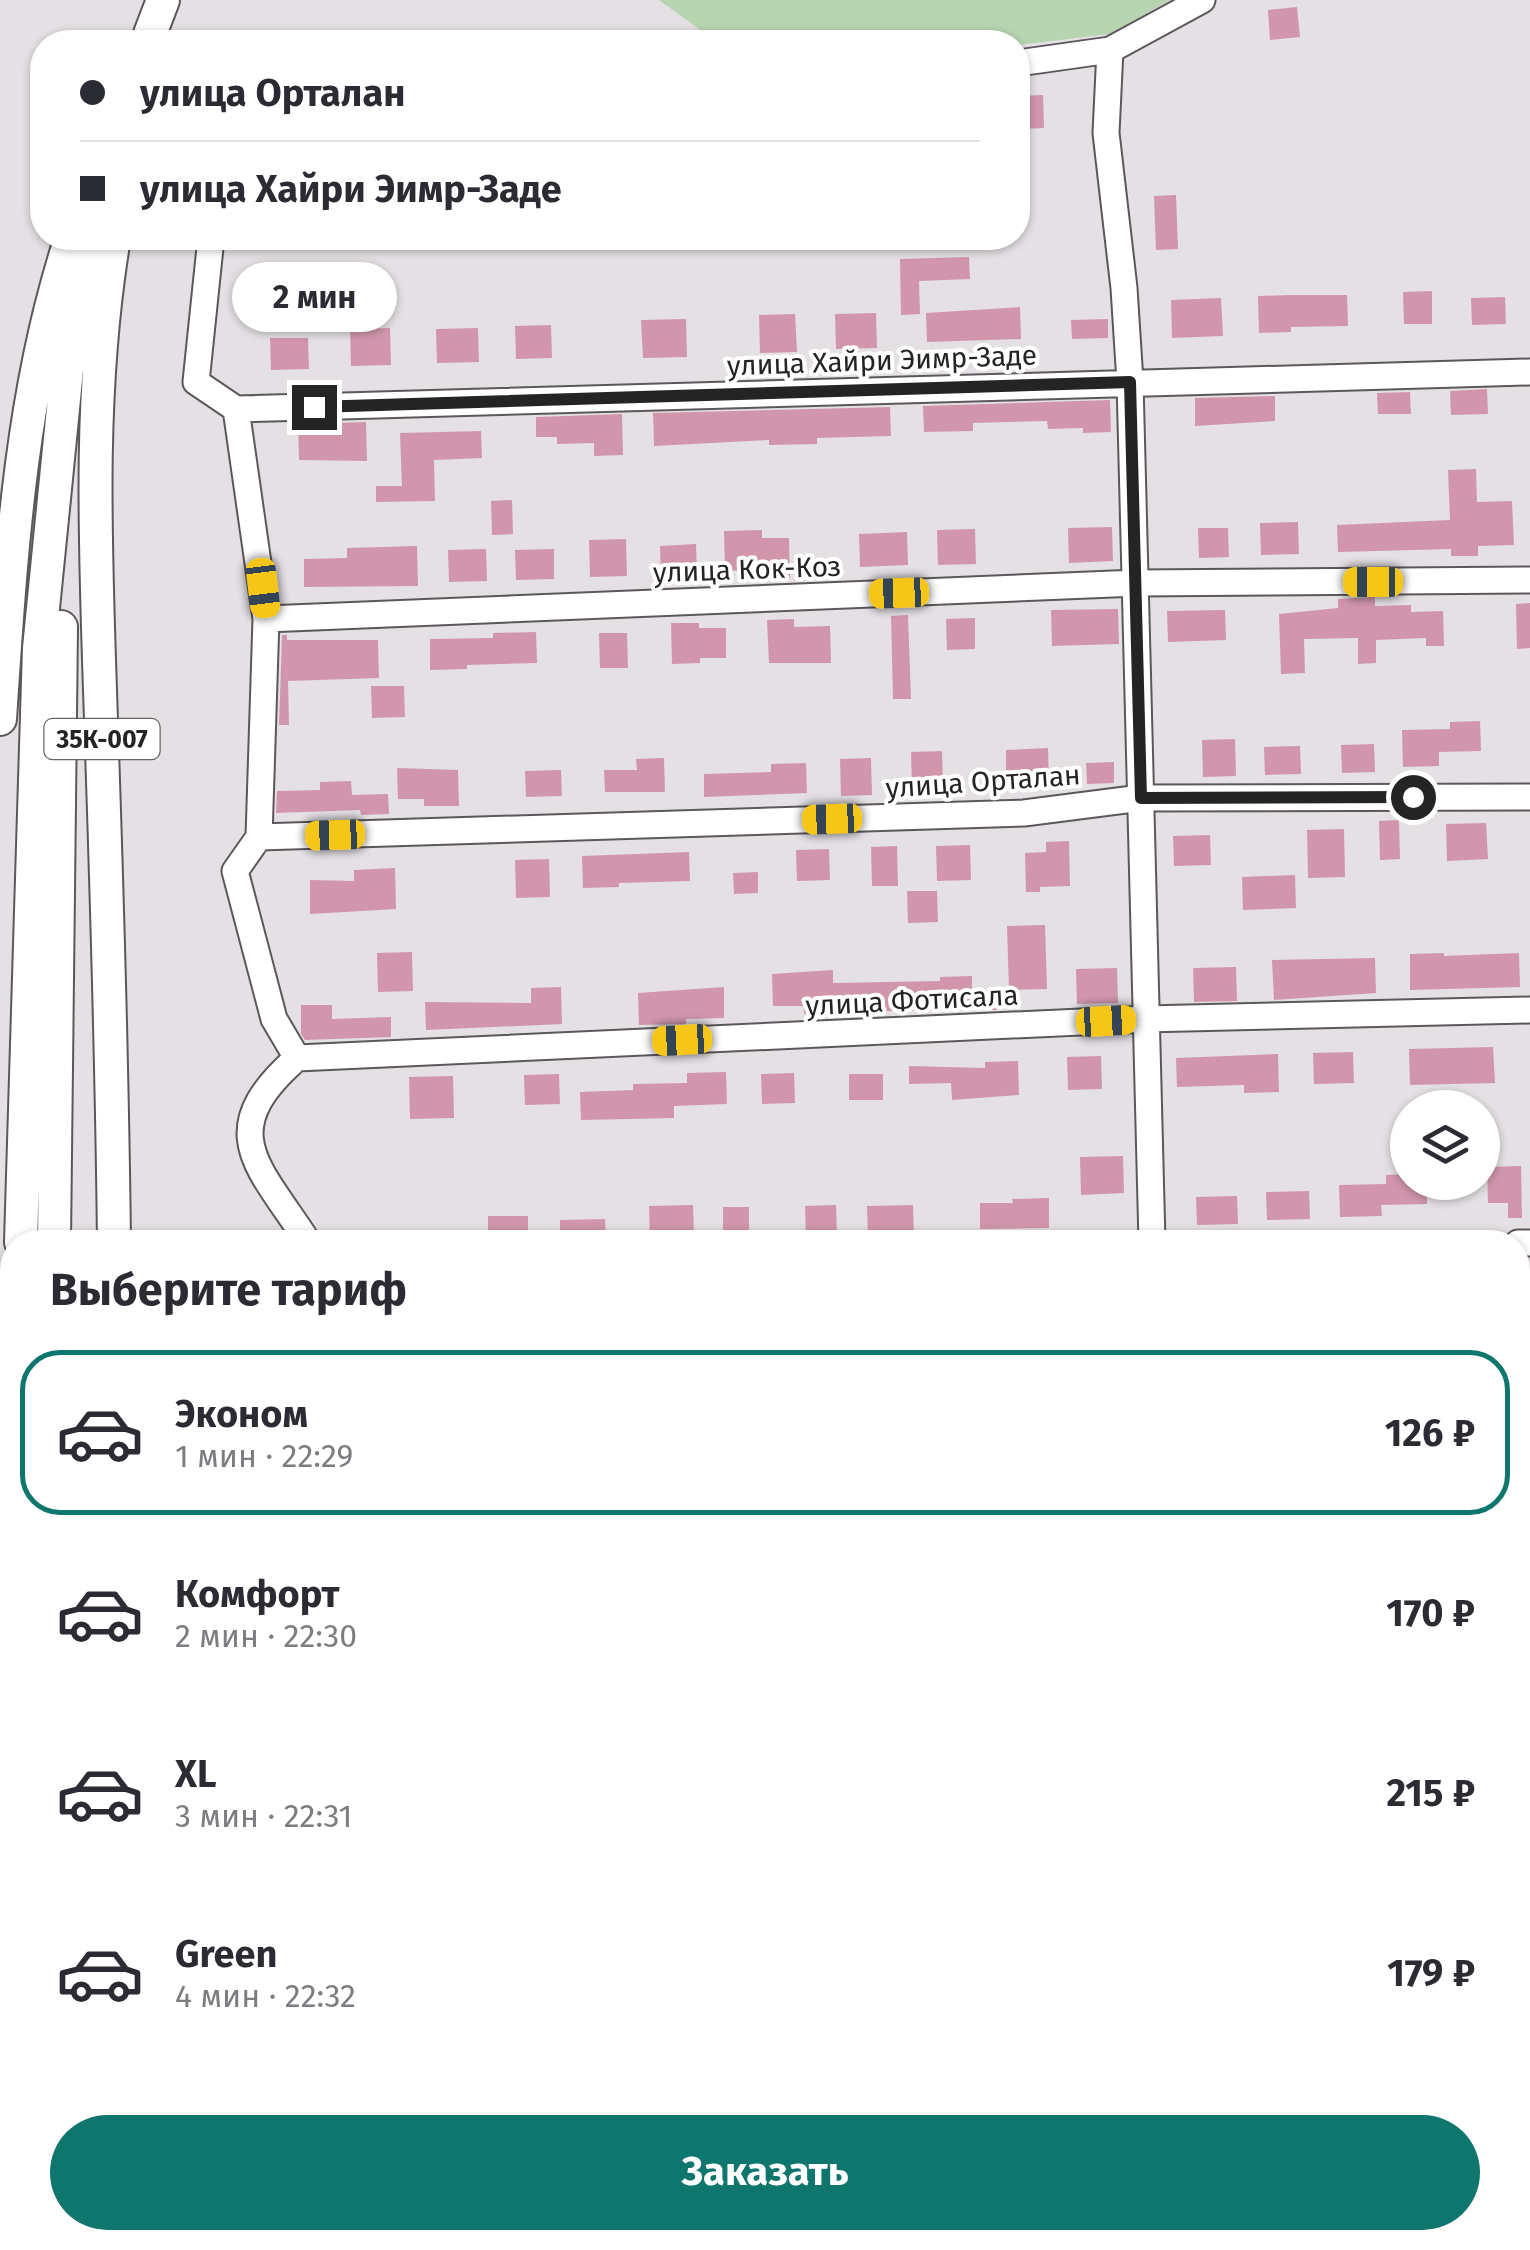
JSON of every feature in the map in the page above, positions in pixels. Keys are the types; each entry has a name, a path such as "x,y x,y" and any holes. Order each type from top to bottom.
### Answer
{"main road":[{"path":"153,30 164,0"},
{"path":"0,719 14,516 52,294 67,250"},
{"name":"35К-007","path":"21,1230 40,648 66,369 88,250"},
{"name":"35К-007","path":"112,250 93,469 112,1045 114,1230"},
{"name":"35К-007","path":"54,1230 62,654 55,492"}],"street":[{"path":"1030,61 1110,50 1202,0"},
{"path":"1110,50 1106,134 1124,288 1130,382 1152,1230"},
{"path":"211,250 196,382 236,409 266,618 259,838 235,871 274,1019 296,1058 268,1082 250,1113 250,1152 300,1230"},
{"name":"улица Хайри Эимр-Заде","path":"236,409 1530,372"},
{"name":"улица Кок-Коз","path":"266,618 1137,584 1530,580"},
{"name":"улица Орталан","path":"259,838 1024,813 1141,798 1530,797"},
{"name":"улица Фотисала","path":"296,1058 1145,1019 1530,1010"}],"green space":[{"path":"659,0 1170,0 1110,34 1030,44 1030,30 700,30"}],"building":[{"path":"1297,7 1300,37 1270,40 1268,10"},
{"path":"1043,95 1044,128 1030,129 1030,96"},
{"path":"1176,195 1178,249 1156,250 1154,196"},
{"path":"969,257 970,279 919,281 920,314 901,315 900,259"},
{"path":"1432,291 1432,324 1404,324 1403,292"},
{"path":"1347,295 1348,326 1291,327 1291,332 1259,333 1258,296"},
{"path":"1505,297 1506,324 1472,325 1471,298"},
{"path":"1221,298 1223,336 1172,338 1171,300"},
{"path":"1020,307 1021,339 927,342 926,313"},
{"path":"876,313 877,348 836,349 835,314"},
{"path":"795,314 797,352 760,353 759,315"},
{"path":"686,319 687,357 643,358 641,320"},
{"path":"1108,319 1108,338 1072,339 1071,320"},
{"path":"551,325 552,358 516,359 515,326"},
{"path":"390,328 391,365 351,366 350,329"},
{"path":"478,328 479,362 437,363 436,329"},
{"path":"270,338 308,338 309,369 271,370"},
{"path":"1487,389 1488,414 1451,415 1450,391"},
{"path":"1410,392 1411,414 1378,414 1377,393"},
{"path":"1275,396 1275,421 1195,426 1195,398"},
{"path":"1110,400 1111,432 1048,429 1047,421 973,423 973,431 924,432 923,406"},
{"path":"890,407 891,436 817,438 817,444 769,445 769,440 654,446 653,413"},
{"path":"622,414 623,455 594,456 594,443 557,444 557,437 536,437 536,417"},
{"path":"366,422 367,461 299,460 298,424"},
{"path":"481,431 482,458 434,460 435,501 376,502 376,486 402,486 400,433"},
{"path":"1476,469 1477,502 1512,501 1514,545 1478,546 1478,556 1451,556 1451,549 1338,552 1337,525 1450,520 1448,470"},
{"path":"512,500 513,534 492,535 491,501"},
{"path":"1298,522 1299,554 1261,555 1260,523"},
{"path":"1112,527 1113,561 1069,563 1068,528"},
{"path":"1198,528 1228,528 1229,557 1199,558"},
{"path":"975,529 976,564 938,565 937,530"},
{"path":"762,530 762,538 789,538 790,579 775,579 775,569 725,571 724,531"},
{"path":"907,532 908,565 860,567 859,534"},
{"path":"626,539 627,576 590,577 589,540"},
{"path":"696,544 697,575 661,576 660,546"},
{"path":"417,546 418,586 304,587 304,559 347,558 347,548"},
{"path":"486,549 487,581 449,582 448,550"},
{"path":"554,549 554,579 516,580 515,550"},
{"path":"1375,597 1375,606 1411,605 1411,612 1443,611 1444,646 1426,646 1426,638 1376,640 1376,663 1358,664 1358,638 1304,639 1305,673 1281,674 1279,614 1338,608 1338,599"},
{"path":"1530,603 1530,648 1517,649 1516,604"},
{"path":"1118,609 1119,644 1052,646 1051,610"},
{"path":"1225,610 1226,640 1168,642 1167,611"},
{"path":"908,615 911,699 893,699 891,616"},
{"path":"975,618 975,649 947,650 946,619"},
{"path":"794,619 794,627 830,626 831,663 769,663 767,620"},
{"path":"671,623 726,628 726,658 672,664"},
{"path":"536,632 537,663 430,670 430,639 493,638 493,633"},
{"path":"599,633 627,633 628,668 600,668"},
{"path":"282,635 287,635 287,640 378,640 379,678 288,681 289,725 279,725"},
{"path":"371,686 404,686 405,717 372,718"},
{"path":"1480,721 1481,751 1439,752 1439,766 1403,767 1402,730 1450,729 1450,722"},
{"path":"1235,739 1236,776 1203,777 1202,740"},
{"path":"1374,744 1375,772 1342,773 1341,745"},
{"path":"1300,746 1301,774 1265,775 1264,747"},
{"path":"1048,748 1049,782 1006,783 1006,750"},
{"path":"942,751 943,785 912,786 911,752"},
{"path":"664,758 665,792 605,792 604,770 637,770 636,759"},
{"path":"871,758 872,795 841,796 840,759"},
{"path":"1114,762 1114,783 1087,784 1086,763"},
{"path":"806,763 807,793 704,797 704,774 771,772 771,764"},
{"path":"397,768 458,770 459,806 424,806 424,799 398,799"},
{"path":"561,770 562,796 526,797 525,771"},
{"path":"351,781 352,795 388,794 389,814 361,815 360,810 276,813 277,791 320,790 320,782"},
{"path":"1399,820 1400,859 1380,860 1379,821"},
{"path":"1486,823 1488,859 1447,861 1446,824"},
{"path":"1344,829 1345,877 1308,878 1307,830"},
{"path":"1210,835 1211,865 1174,866 1173,836"},
{"path":"1069,841 1070,886 1040,887 1040,892 1026,892 1025,853 1046,852 1046,842"},
{"path":"970,845 971,880 937,881 936,846"},
{"path":"897,846 898,886 872,886 871,847"},
{"path":"829,849 830,880 797,881 796,850"},
{"path":"689,852 690,881 583,888 582,856"},
{"path":"549,859 550,897 516,898 515,860"},
{"path":"395,868 396,909 310,914 310,880 354,881 354,870"},
{"path":"758,872 758,893 734,894 733,873"},
{"path":"1295,875 1296,908 1243,910 1242,877"},
{"path":"907,891 937,891 938,922 908,923"},
{"path":"1045,925 1047,989 1009,990 1007,926"},
{"path":"412,952 413,991 378,992 377,953"},
{"path":"1519,953 1520,987 1410,990 1410,954"},
{"path":"1375,958 1376,993 1274,1000 1272,960"},
{"path":"1236,967 1237,1001 1194,1002 1193,968"},
{"path":"1117,968 1118,1003 1077,1004 1076,969"},
{"path":"833,970 833,983 940,981 940,977 972,976 972,990 996,990 997,1010 979,1010 978,1004 804,1014 804,1006 773,1006 772,974"},
{"path":"561,987 562,1024 426,1030 425,1002 531,1003 531,988"},
{"path":"724,987 724,1018 639,1025 638,993"},
{"path":"301,1005 332,1005 332,1019 391,1017 391,1037 305,1040 301,1034"},
{"path":"1493,1047 1495,1083 1410,1085 1409,1049"},
{"path":"1353,1052 1354,1083 1314,1084 1313,1053"},
{"path":"1278,1054 1279,1092 1244,1093 1244,1085 1177,1087 1176,1058"},
{"path":"1101,1056 1102,1089 1068,1090 1067,1057"},
{"path":"1018,1061 1019,1095 952,1100 951,1083 909,1084 909,1066 985,1068 985,1062"},
{"path":"726,1072 727,1104 674,1106 674,1118 581,1120 580,1092 633,1090 633,1084 687,1083 687,1073"},
{"path":"794,1073 795,1103 762,1104 761,1074"},
{"path":"559,1074 560,1104 525,1105 524,1075"},
{"path":"849,1074 883,1074 883,1100 849,1100"},
{"path":"453,1076 454,1118 410,1119 409,1077"},
{"path":"1123,1156 1124,1193 1081,1195 1080,1157"},
{"path":"1521,1166 1522,1218 1508,1218 1508,1203 1488,1203 1500,1200 1500,1167"},
{"path":"1386,1175 1390,1175 1390,1200 1427,1200 1427,1204 1381,1205 1382,1216 1340,1217 1339,1185 1386,1184"},
{"path":"1309,1191 1310,1219 1267,1220 1266,1192"},
{"path":"1237,1196 1238,1224 1197,1225 1196,1197"},
{"path":"1049,1198 1049,1228 980,1229 980,1203"},
{"path":"693,1205 694,1230 650,1230 649,1206"},
{"path":"836,1205 837,1230 806,1230 805,1206"},
{"path":"913,1205 914,1230 868,1230 867,1206"},
{"path":"723,1207 749,1207 749,1230 723,1230"},
{"path":"488,1216 528,1216 528,1230 488,1230"},
{"path":"605,1219 605,1230 560,1230 560,1220"}],"route":[{"path":"314,407 1130,382 1141,798 1413,797"}]}
